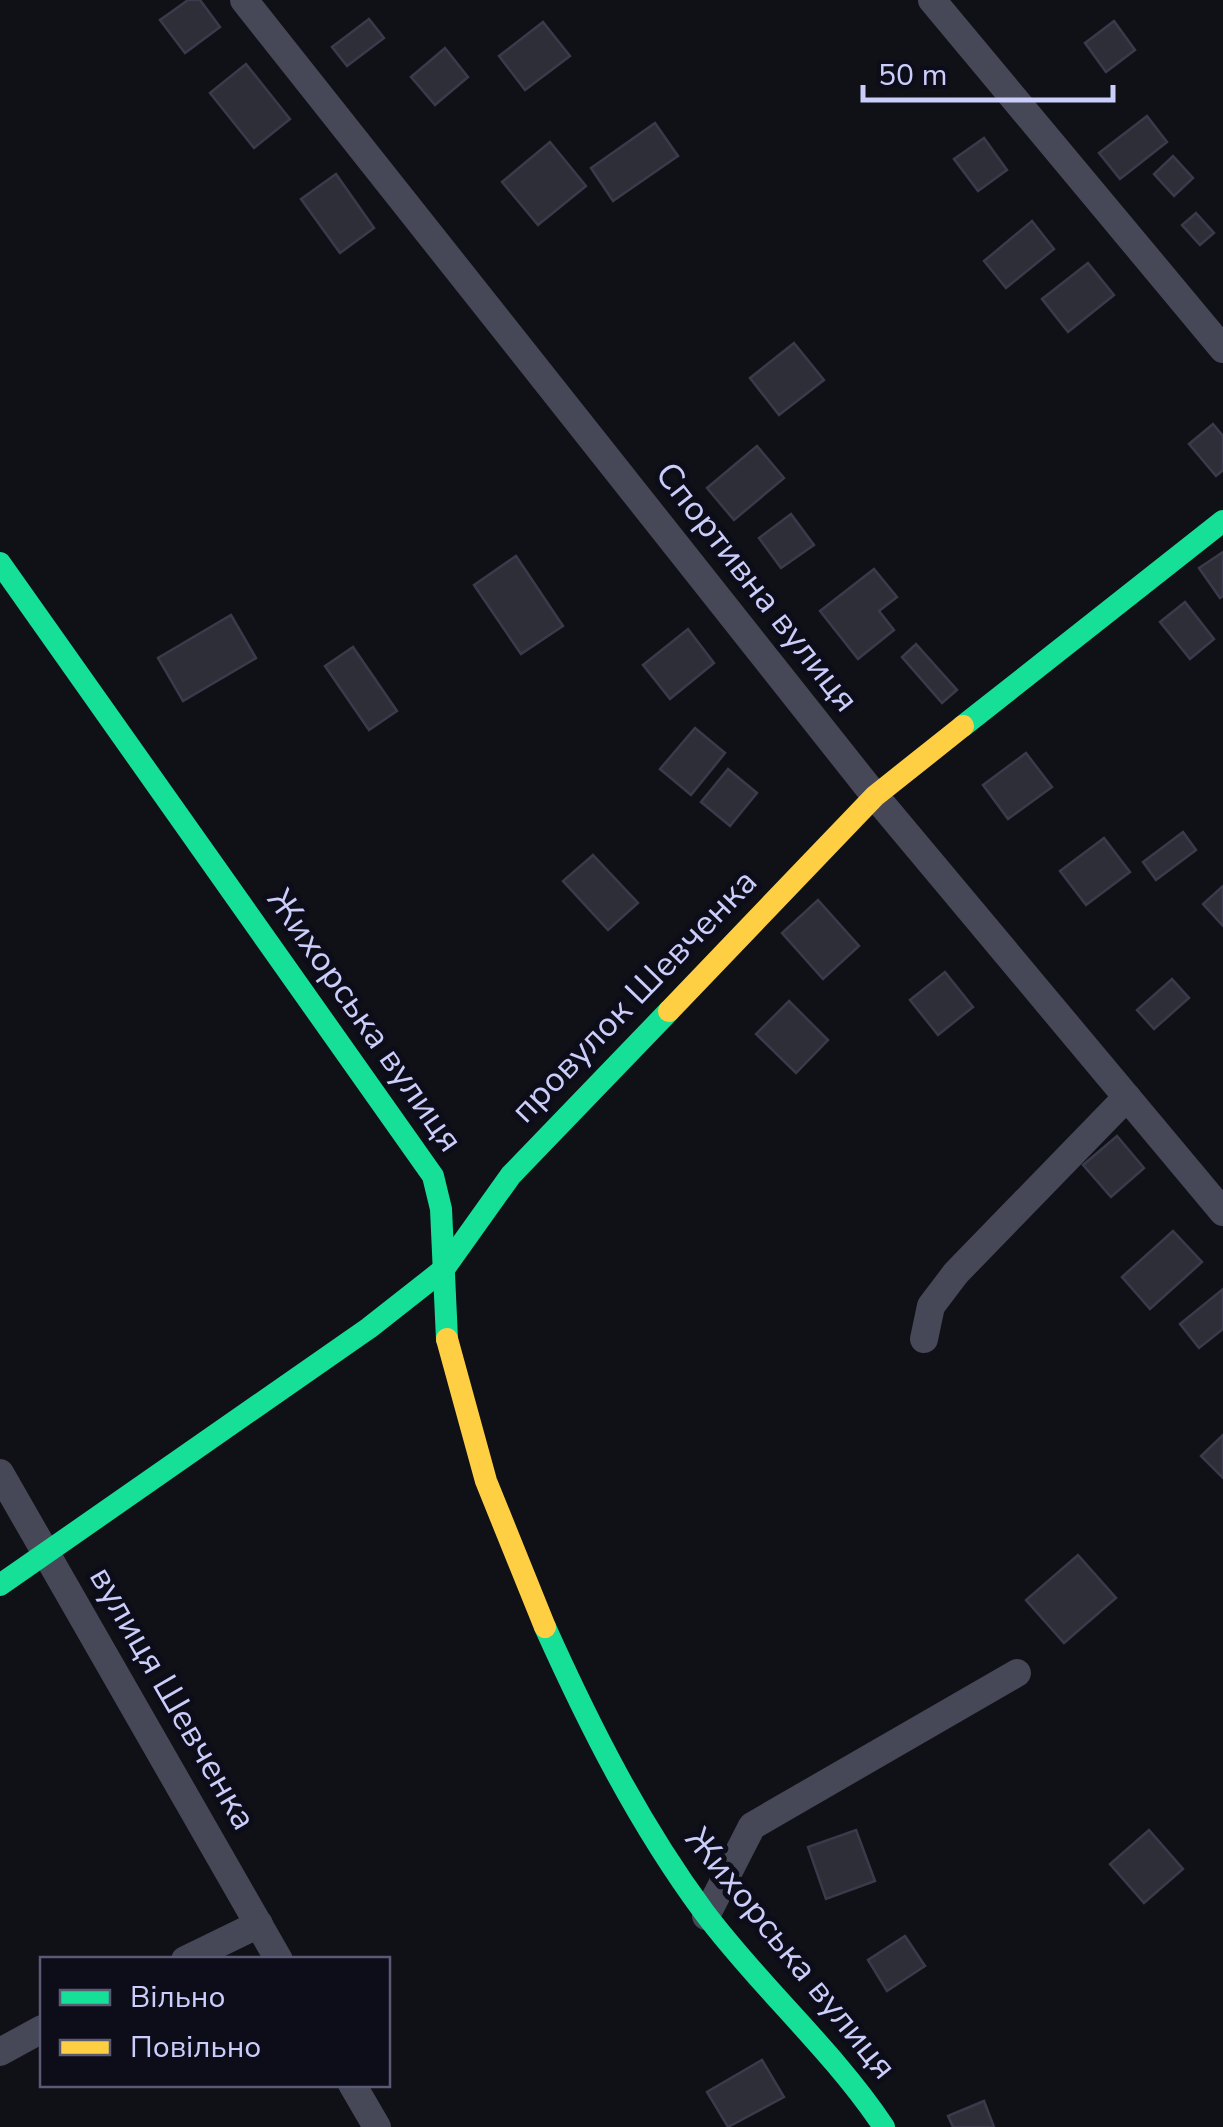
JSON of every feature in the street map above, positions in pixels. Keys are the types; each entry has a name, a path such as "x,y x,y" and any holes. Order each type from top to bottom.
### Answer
{"street":[{"name":"Спортивна вулиця","path":"244,0 875,796 1223,1212"},
{"path":"932,0 1223,348"},
{"name":"провулок Шевченка","path":"0,1586 369,1328 444,1269 511,1175 875,796 1223,521"},
{"name":"Жихорська вулиця","path":"0,562 433,1176 444,1220 442,1310 452,1361 502,1526 594,1733 661,1853 706,1916 884,2127"},
{"path":"924,1340 931,1306 956,1273 1127,1097"},
{"name":"вулиця Шевченка","path":"0,1474 277,1957"},
{"path":"706,1916 752,1826 1018,1673"},
{"path":"192,1957 258,1924"},
{"path":"0,2052 40,2030"},
{"path":"354,2087 377,2127"}],"building":[{"path":"188,0 200,0 220,27 185,53 160,20"},
{"path":"369,19 384,38 347,66 332,47"},
{"path":"1114,21 1135,50 1106,72 1085,43"},
{"path":"543,22 570,56 525,90 499,56"},
{"path":"445,48 468,77 435,105 411,77"},
{"path":"246,64 290,119 254,148 210,93"},
{"path":"1147,116 1167,142 1120,179 1099,153"},
{"path":"655,123 678,156 613,201 591,168"},
{"path":"984,138 1007,170 978,191 954,159"},
{"path":"550,142 586,186 538,225 502,182"},
{"path":"1173,156 1193,178 1174,196 1154,174"},
{"path":"336,174 374,228 340,253 301,199"},
{"path":"1196,213 1214,233 1200,245 1182,225"},
{"path":"1032,221 1054,249 1006,288 984,261"},
{"path":"1088,263 1114,295 1068,332 1042,299"},
{"path":"794,343 824,380 779,415 750,378"},
{"path":"1213,424 1223,436 1223,470 1216,476 1189,444"},
{"path":"757,446 784,478 734,520 707,488"},
{"path":"791,514 814,545 781,568 759,538"},
{"path":"1223,552 1223,596 1220,598 1199,568"},
{"path":"516,556 563,626 521,654 474,585"},
{"path":"874,569 897,597 879,611 894,630 858,659 820,611"},
{"path":"1185,602 1214,639 1190,659 1160,622"},
{"path":"231,615 256,658 183,701 158,658"},
{"path":"688,629 714,663 670,699 643,665"},
{"path":"916,644 957,690 942,703 902,657"},
{"path":"353,647 397,711 369,730 325,666"},
{"path":"695,728 725,753 691,795 660,769"},
{"path":"1026,753 1052,787 1008,819 983,785"},
{"path":"728,769 757,793 730,826 701,802"},
{"path":"1183,832 1196,850 1156,880 1143,862"},
{"path":"1104,838 1130,872 1086,905 1060,871"},
{"path":"593,855 638,903 608,930 563,881"},
{"path":"1223,886 1223,926 1203,904"},
{"path":"818,900 859,946 823,979 782,933"},
{"path":"945,972 973,1007 938,1035 910,1000"},
{"path":"1172,979 1189,998 1154,1029 1137,1010"},
{"path":"789,1001 828,1040 796,1073 756,1034"},
{"path":"1117,1136 1144,1168 1111,1197 1083,1165"},
{"path":"1173,1231 1202,1262 1150,1309 1122,1277"},
{"path":"1223,1289 1223,1329 1199,1348 1180,1324"},
{"path":"1223,1435 1223,1478 1201,1456"},
{"path":"1078,1555 1116,1598 1064,1643 1026,1600"},
{"path":"856,1830 875,1881 826,1899 808,1847"},
{"path":"1149,1830 1183,1869 1144,1903 1110,1864"},
{"path":"905,1936 925,1966 887,1991 868,1960"},
{"path":"762,2060 784,2097 728,2127 707,2092"},
{"path":"984,2101 994,2127 953,2127 948,2116"}],"traffic: fast":[{"path":"963,726 1223,521"},
{"path":"0,563 433,1176 441,1209 447,1339"},
{"path":"0,1585 369,1328 444,1269 511,1175 669,1011"},
{"path":"545,1627 617,1774 680,1879 726,1940 842,2071 884,2127"}],"traffic: slow":[{"path":"669,1011 875,796 963,726"},
{"path":"447,1339 486,1481 545,1627"}]}
